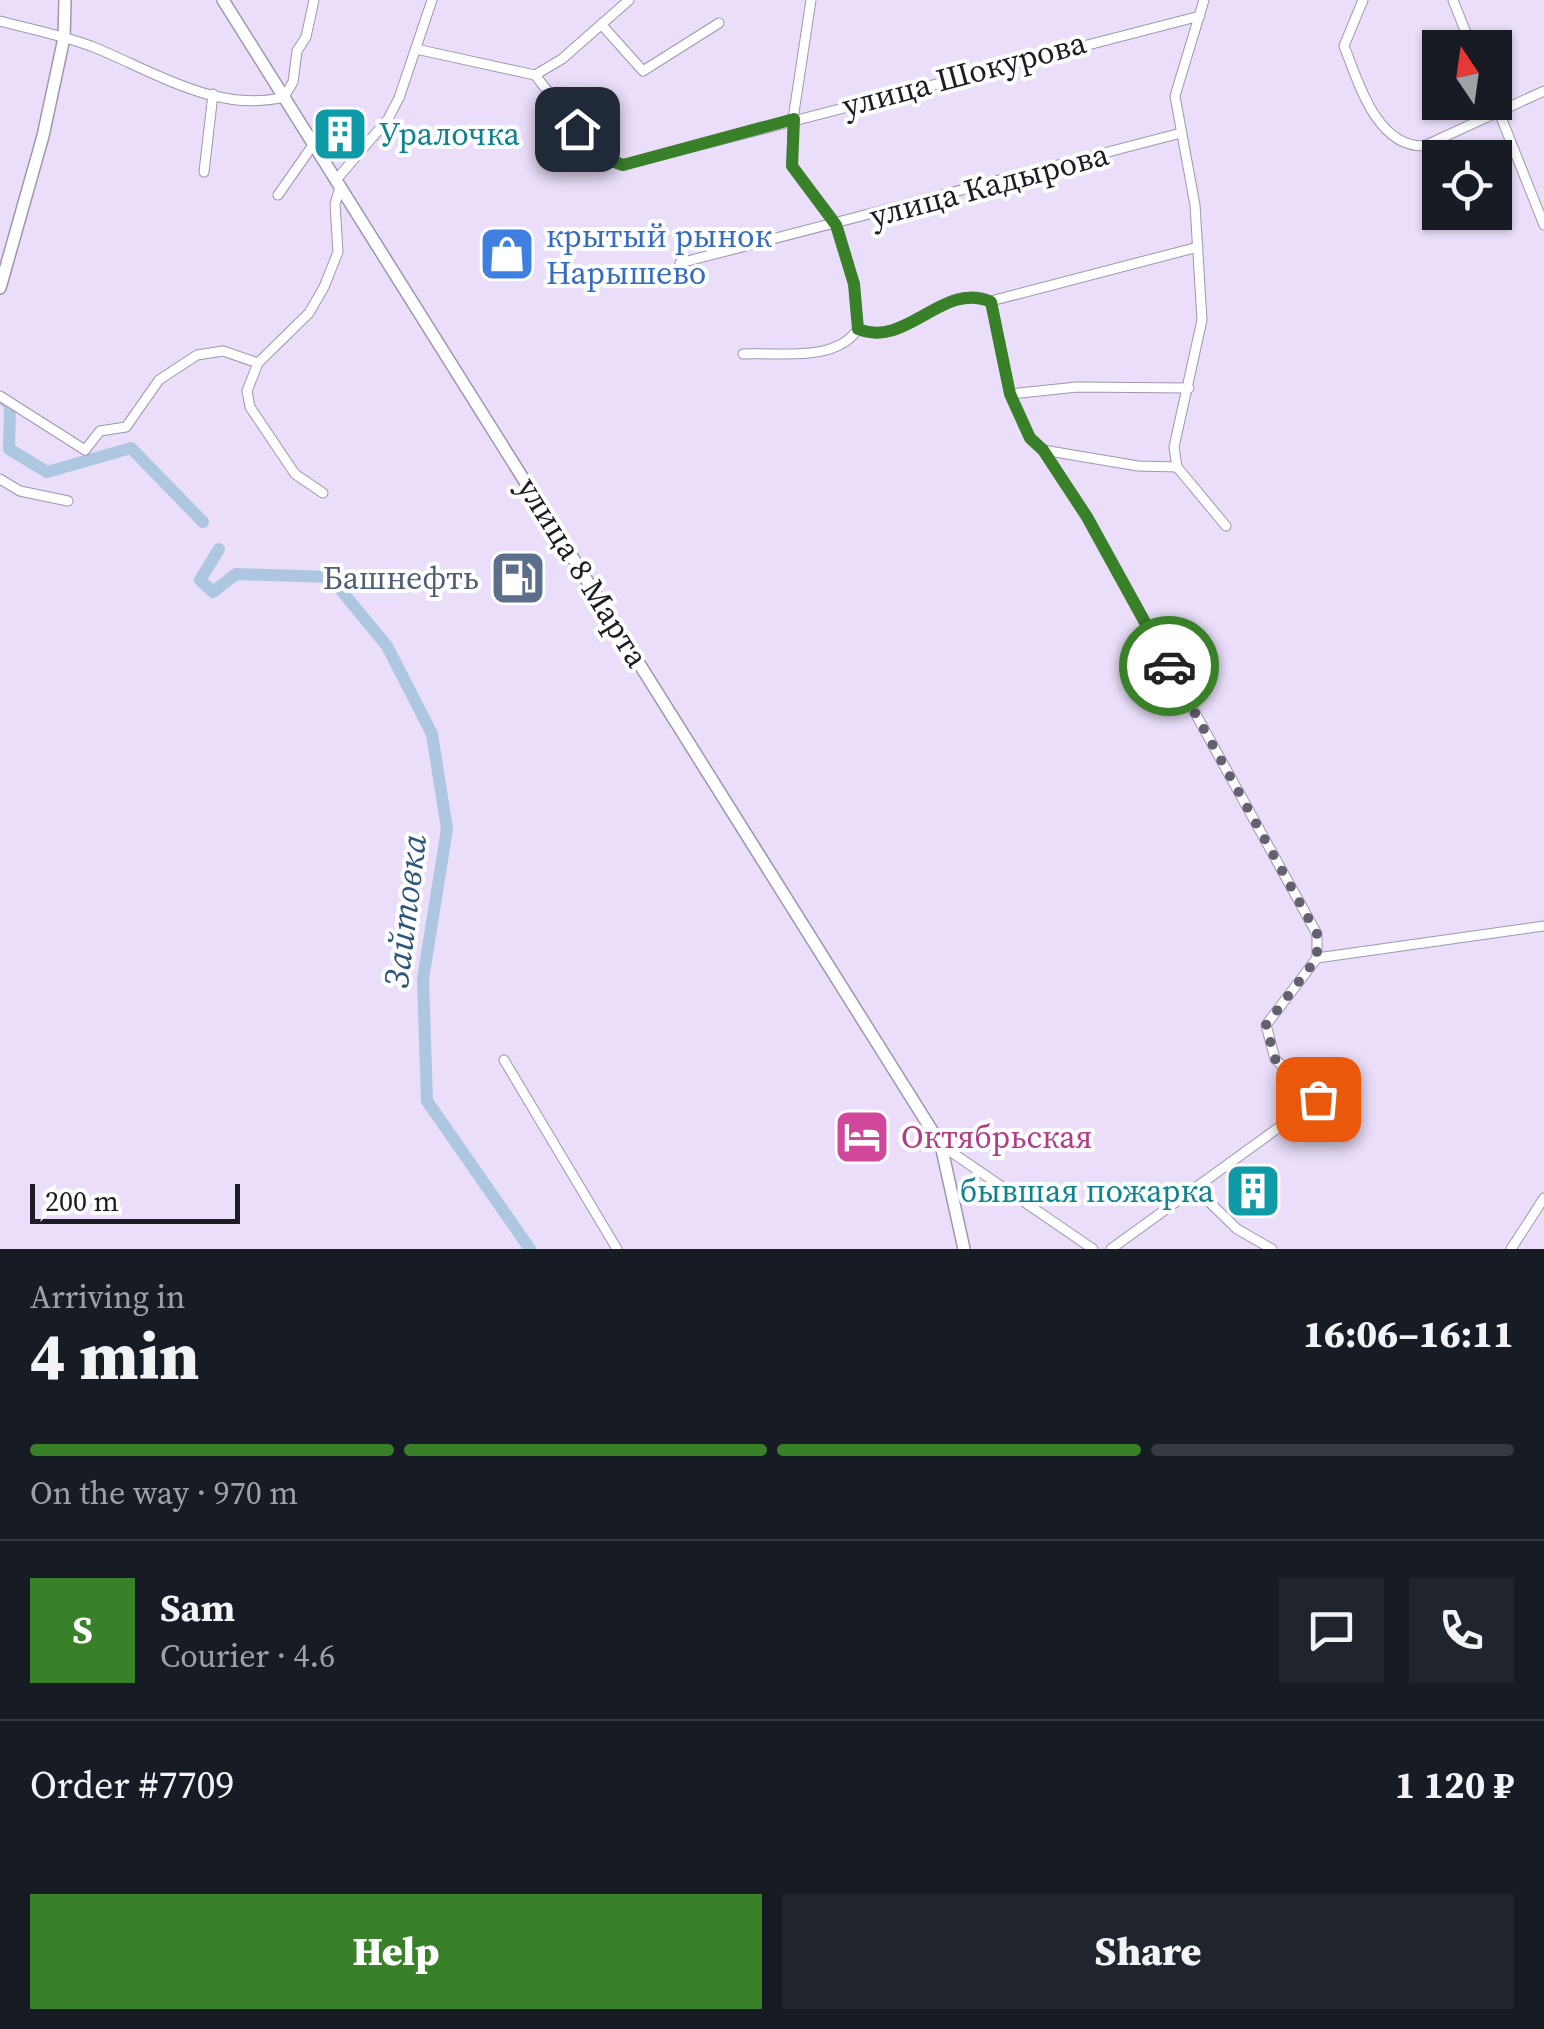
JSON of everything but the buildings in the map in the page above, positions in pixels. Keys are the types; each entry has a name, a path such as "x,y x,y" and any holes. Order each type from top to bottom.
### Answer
{"main road":[{"path":"0,288 43,136 64,38 65,0"},
{"name":"улица 8 Марта","path":"223,0 940,1146 964,1249"}],"street":[{"path":"0,21 64,38 213,94 251,103 284,97 292,82 297,51 306,38 314,0"},
{"path":"323,493 295,474 274,436 250,407 247,391 258,363 309,313 324,286 338,252 334,204 338,184 388,119 432,0"},
{"path":"416,49 535,75 562,60 629,0"},
{"path":"743,354 826,351 847,345 858,329 854,284 836,225 792,166 794,119 811,0"},
{"path":"1204,0 1175,96 1198,247 1202,320 1174,447 1177,467 1226,526"},
{"path":"1363,0 1344,46 1373,116 1412,146 1424,146 1472,120"},
{"path":"1453,0 1465,30"},
{"name":"улица Шокурова","path":"535,75 598,156 623,165 1200,16"},
{"path":"601,24 643,72 719,22"},
{"path":"1512,101 1544,90"},
{"path":"204,172 213,94"},
{"path":"1501,120 1544,225"},
{"name":"улица Кадырова","path":"680,263 1181,133"},
{"path":"278,195 313,145"},
{"path":"858,329 875,336 896,331 955,299 976,295 991,302 1198,247"},
{"path":"991,302 1010,394 1030,438 1043,450 1087,517 1317,934 1317,958 1266,1025 1275,1059 1318,1099 1111,1249"},
{"path":"0,396 84,450 100,431 126,427 158,380 197,355 223,351 258,363"},
{"path":"1010,394 1077,387 1188,388"},
{"path":"1043,450 1138,466 1177,467"},
{"path":"0,479 20,491 68,501"},
{"path":"1317,958 1544,926"},
{"path":"504,1060 617,1249"},
{"path":"940,1146 1093,1249"},
{"path":"1195,1188 1237,1229 1272,1249"},
{"path":"1512,1249 1544,1198"}],"waterway":[{"name":"Зайтовка","path":"1,397 10,405 9,449 47,472 131,448 203,522"},
{"name":"Зайтовка","path":"219,549 200,580 213,592 236,574 330,577 387,646 432,734 447,829 423,979 427,1101 530,1249"}],"way so far":[{"path":"1169,666 1317,934 1317,958 1266,1025 1275,1059 1318,1099"}],"place":[{"name":"Уралочка","path":"340,134"},
{"name":"крытый рынок Нарышево","path":"507,254"},
{"name":"Башнефть","path":"518,578"},
{"name":"Октябрьская","path":"862,1137"},
{"name":"бывшая пожарка","path":"1253,1191"}],"route":[{"path":"577,129 598,156 623,165 794,119 792,166 836,225 854,284 858,329 875,336 896,331 955,299 976,295 991,302 1010,394 1030,438 1043,450 1087,517 1169,666"}]}
